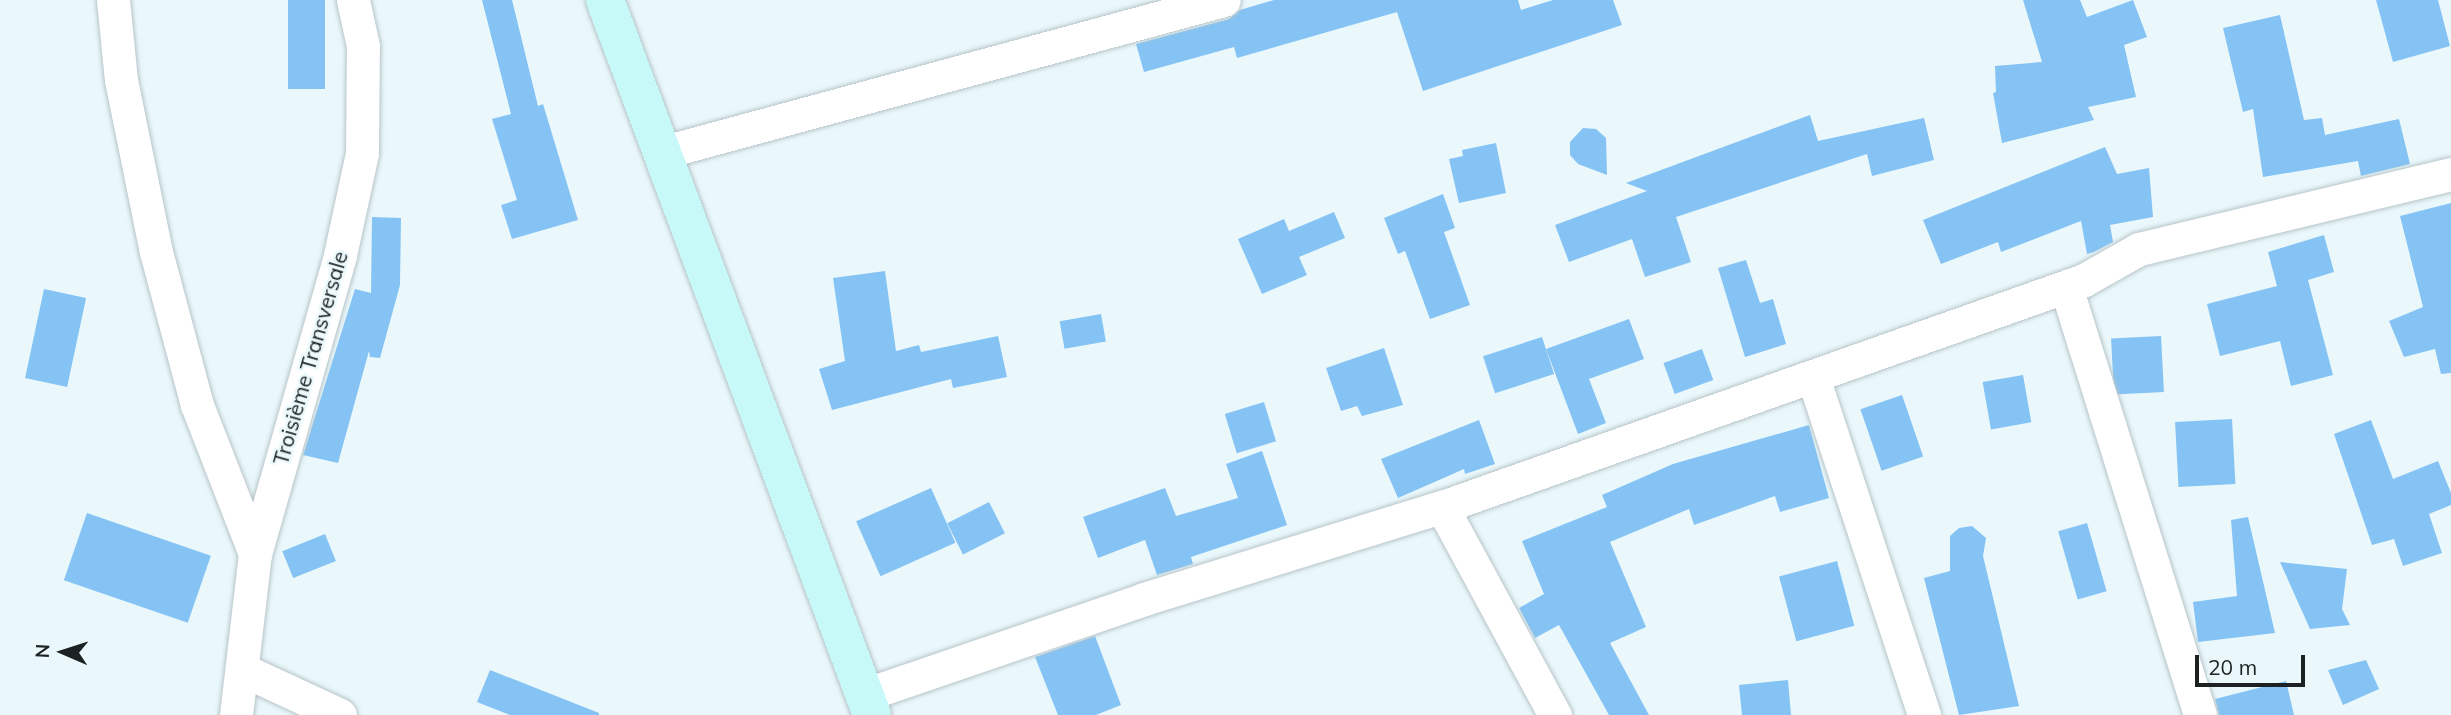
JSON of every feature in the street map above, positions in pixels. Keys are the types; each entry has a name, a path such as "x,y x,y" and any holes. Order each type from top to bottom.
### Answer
{"street":[{"path":"113,0 121,80 156,253 197,405 254,554"},
{"name":"Troisième Transversale","path":"236,715 254,554 340,256 362,153 363,46 353,0"},
{"path":"605,0 664,152 868,705 1144,599 1442,507 2066,287 2139,249 2451,174"},
{"path":"664,152 1224,0"},
{"path":"2066,287 2200,715"},
{"path":"1813,377 1924,715"},
{"path":"1442,507 1555,715"},
{"path":"243,670 340,715"}],"building":[{"path":"288,0 325,0 325,89 288,89"},
{"path":"482,0 512,0 538,106 543,104 578,220 512,239 501,205 517,200 492,119 511,114"},
{"path":"1274,0 1518,0 1521,10 1553,0 1613,0 1622,25 1423,91 1397,12 1237,58 1234,47 1144,72 1136,44 1229,19 1240,10"},
{"path":"2023,0 2080,0 2087,17 2133,0 2147,37 2124,45 2136,97 2088,107 2094,120 2002,143 1993,93 1996,92 1995,66 2042,62"},
{"path":"2376,0 2438,0 2450,46 2393,62"},
{"path":"2280,15 2304,120 2322,118 2325,135 2399,119 2410,164 2361,176 2358,161 2263,177 2253,109 2243,112 2223,28"},
{"path":"1810,115 1818,141 1924,118 1934,160 1872,176 1867,154 1676,217 1691,262 1645,277 1632,239 1569,262 1555,225 1647,191 1626,183"},
{"path":"1583,128 1596,129 1606,138 1607,175 1578,164 1570,155 1570,142"},
{"path":"1496,143 1506,193 1459,203 1449,159 1463,156 1462,150"},
{"path":"2105,147 2117,174 2149,168 2153,217 2110,225 2113,242 2087,254 2081,221 2001,252 1998,242 1941,264 1923,220"},
{"path":"1443,194 1455,228 1444,232 1470,305 1430,319 1405,251 1398,254 1384,218"},
{"path":"2451,203 2451,373 2441,374 2435,349 2404,357 2389,321 2423,307 2400,216"},
{"path":"1334,212 1345,238 1299,257 1307,275 1262,294 1238,239 1284,219 1289,231"},
{"path":"372,217 401,218 400,285 380,358 370,357 369,351 338,463 303,455 355,289 371,293"},
{"path":"2324,235 2334,272 2308,280 2333,375 2291,386 2280,341 2220,356 2207,304 2277,286 2268,252"},
{"path":"1746,260 1760,303 1773,299 1786,344 1745,357 1718,268"},
{"path":"885,271 896,351 919,345 921,352 998,336 1007,377 953,388 951,379 832,410 819,369 845,361 833,278"},
{"path":"44,289 86,298 67,387 25,378"},
{"path":"1101,314 1106,342 1065,349 1060,321"},
{"path":"1629,319 1644,359 1589,379 1606,423 1578,434 1546,349"},
{"path":"2161,336 2164,392 2114,395 2111,339"},
{"path":"1542,337 1554,374 1495,393 1483,356"},
{"path":"1384,348 1403,405 1362,416 1357,406 1341,411 1326,368"},
{"path":"1702,349 1713,380 1675,394 1663,363"},
{"path":"2023,375 2031,422 1991,429 1983,382"},
{"path":"1902,395 1923,456 1882,471 1860,409"},
{"path":"1264,402 1276,441 1237,453 1225,414"},
{"path":"2232,419 2235,484 2178,487 2175,422"},
{"path":"1479,420 1495,464 1465,474 1464,469 1398,498 1381,459"},
{"path":"2371,420 2393,479 2438,461 2451,493 2451,505 2429,514 2442,553 2403,566 2394,539 2372,545 2334,434"},
{"path":"1809,425 1829,498 1780,512 1775,496 1694,525 1689,509 1610,542 1646,627 1610,643 1649,715 1609,715 1559,625 1535,638 1519,608 1544,594 1522,541 1607,507 1602,495 1673,464"},
{"path":"1262,451 1287,525 1191,557 1193,564 1157,575 1145,540 1098,558 1083,517 1165,488 1176,516 1238,498 1226,464"},
{"path":"931,488 955,543 880,576 856,521"},
{"path":"989,502 1005,533 963,555 947,523"},
{"path":"87,513 211,556 188,623 64,580"},
{"path":"2248,517 2275,633 2198,642 2193,602 2237,596 2231,520"},
{"path":"2087,523 2107,591 2078,600 2058,531"},
{"path":"1972,526 1986,538 1983,556 2019,706 1959,715 1924,578 1950,571 1950,536 1959,528"},
{"path":"325,534 336,561 293,578 282,551"},
{"path":"1837,561 1854,626 1796,641 1779,577"},
{"path":"2280,562 2347,569 2342,609 2350,625 2310,629"},
{"path":"1095,636 1121,705 1096,715 1058,715 1035,657"},
{"path":"2366,660 2379,689 2343,705 2328,670"},
{"path":"490,670 599,715 510,715 477,702"},
{"path":"1788,680 1791,715 1742,715 1739,685"},
{"path":"2286,681 2294,715 2219,715 2215,699"}]}
